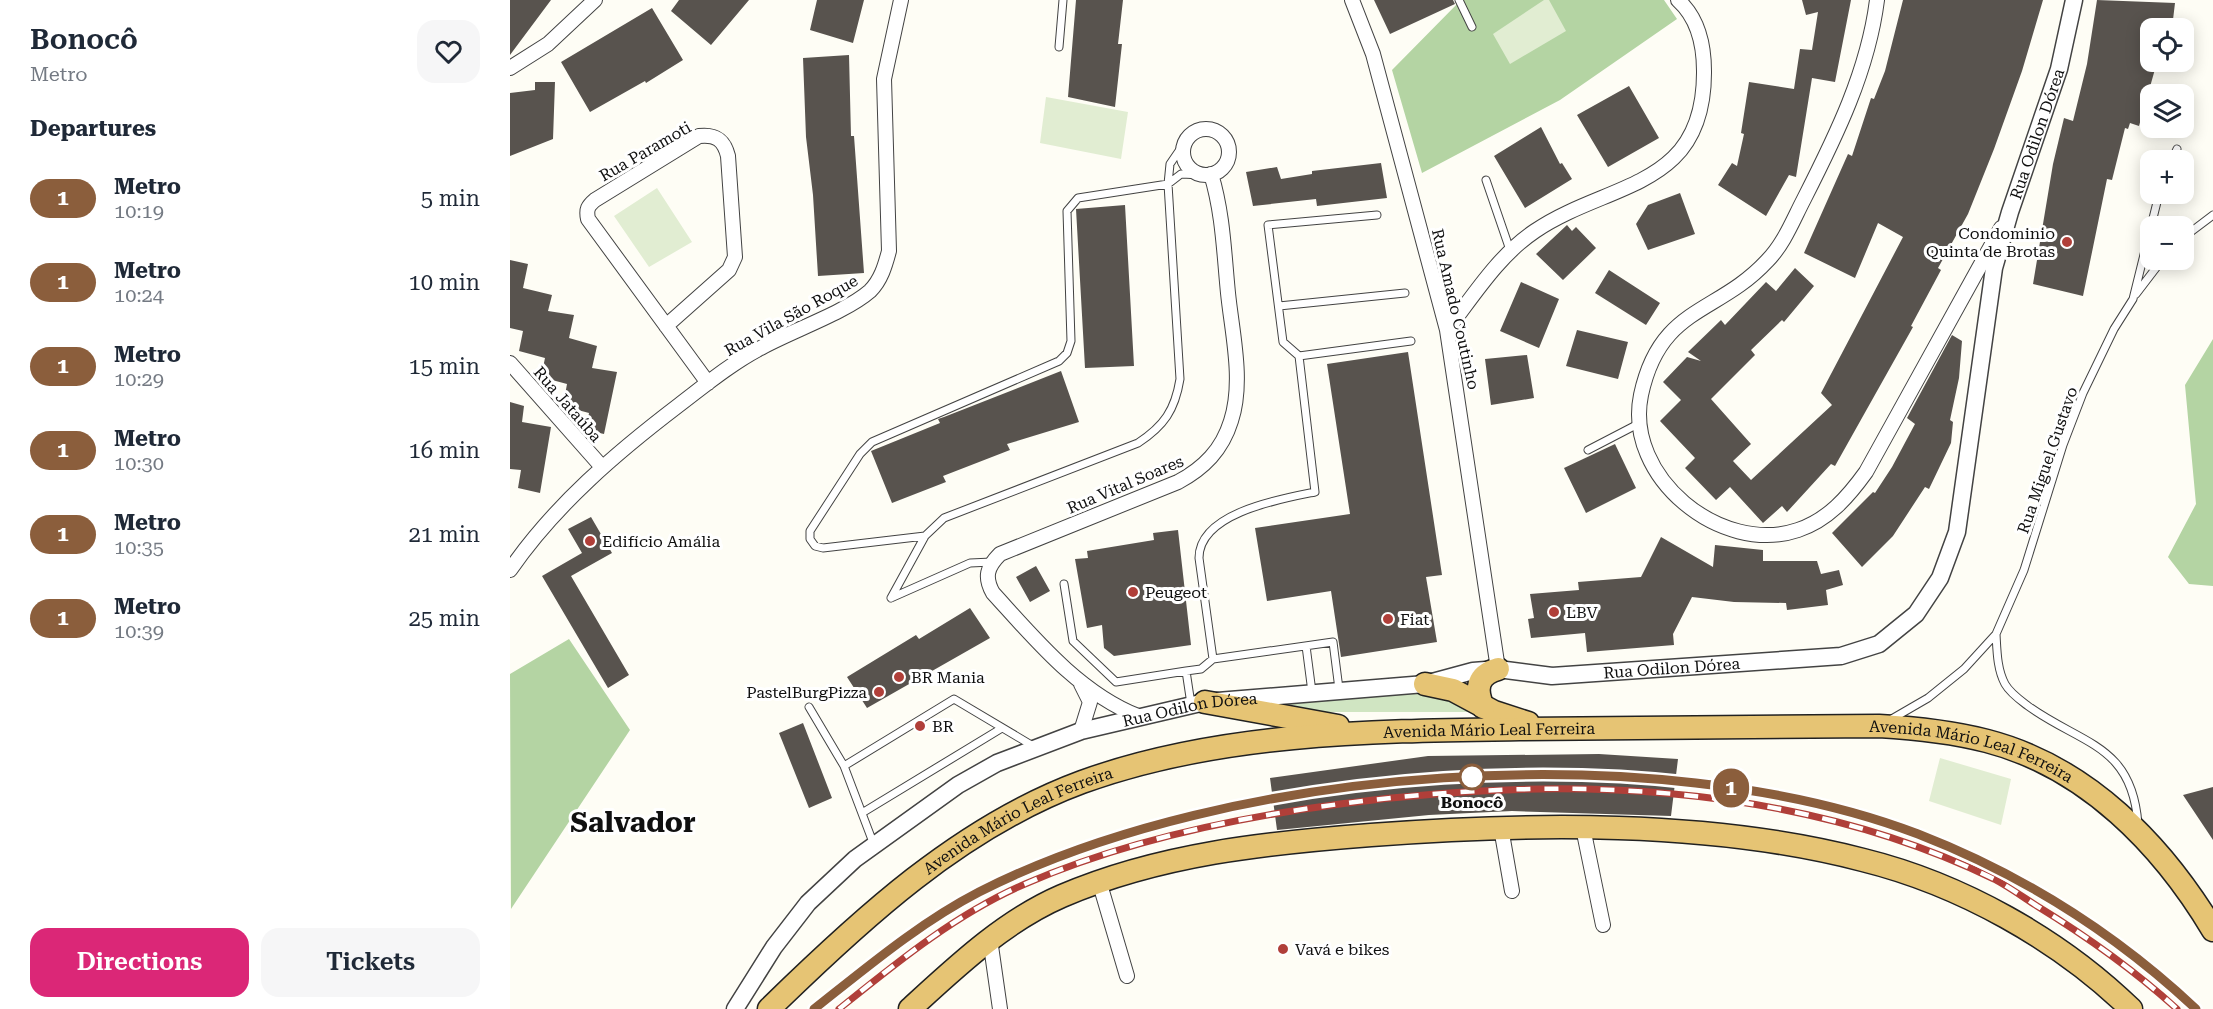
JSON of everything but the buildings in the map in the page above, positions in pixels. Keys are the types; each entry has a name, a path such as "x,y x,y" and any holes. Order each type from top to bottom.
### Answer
{"highway":[{"path":"1483,707 1477,689 1479,683 1487,674 1498,669"},
{"path":"1425,684 1453,690 1483,707 1544,729"},
{"path":"1198,703 1378,732"},
{"name":"Avenida Mário Leal Ferreira","path":"769,1009 815,964 898,891 993,827 1080,783 1175,756 1248,744 1378,732 1879,726 1952,734 1989,741 2028,756 2067,776 2102,799 2138,830 2181,881 2213,930"},
{"path":"910,1009 990,939 1028,913 1099,881 1155,864 1247,847 1447,829 1583,828 1704,835 1782,843 1864,860 1903,872 1974,902 2008,920 2086,972 2131,1009"}],"street":[{"path":"510,68 548,44 595,0"},
{"name":"Rua Vila São Roque","path":"510,570 544,526 602,467 708,383 755,350 855,301 877,283 885,268 889,251 884,79 901,0"},
{"name":"Rua Amado Coutinho","path":"1352,0 1373,54 1447,330 1498,669"},
{"path":"1447,330 1510,250 1536,230 1640,183 1678,154 1700,110 1704,82 1704,54 1697,27 1678,0"},
{"path":"1877,0 1869,42 1841,123 1780,246 1757,271 1683,319 1666,337 1645,380 1640,397 1640,423 1643,442 1652,464 1681,498 1709,520 1733,531 1756,534 1791,532 1812,524 1846,498 1866,472 2010,212"},
{"name":"Rua Odilon Dórea","path":"735,1009 774,947 808,903 827,883 874,845 958,785 997,763 1081,731 1198,703 1339,689 1425,684 1473,671 1498,669 1552,676 1841,656 1879,644 1916,614 1940,578 1957,532 1994,268 2010,212 2060,69 2074,0"},
{"path":"1200,129 1208,129 1222,136 1227,142 1228,159 1218,171 1207,175 1189,168 1182,153 1187,138 1200,129"},
{"name":"Rua Paramoti","path":"666,326 729,270 735,257 728,156 725,146 718,138 709,135 699,136 588,206 588,219 666,326 708,383"},
{"name":"Rua Vital Soares","path":"992,562 1011,550 1178,482 1196,472 1212,457 1223,440 1231,421 1236,374 1219,208 1207,175"},
{"name":"Rua Jataúba","path":"510,363 602,467"},
{"path":"992,562 988,570 987,582 993,593 1078,680 1121,709 1138,716"},
{"path":"1078,680 1090,702 1081,731"},
{"path":"1501,828 1512,891"},
{"path":"1583,828 1603,925"},
{"path":"1099,881 1127,976"},
{"path":"990,939 1000,1009"}],"lane":[{"path":"1059,47 1063,0"},
{"path":"1459,0 1472,27"},
{"path":"992,562 970,563 891,598 925,536 945,518 1138,443 1152,434 1173,411 1180,380 1179,329 1168,183 1170,164 1183,145"},
{"path":"925,536 823,548 815,546 810,539 810,531 860,454 872,442 1059,361 1067,353 1071,341 1067,211 1070,205 1078,198 1168,183 1181,174 1207,175"},
{"path":"1486,180 1510,250"},
{"name":"Rua Miguel Gustavo","path":"1996,634 2024,570 2063,445 2083,393 2096,363 2133,299 2157,204"},
{"path":"1213,659 1199,558 1199,547 1205,534 1246,510 1271,501 1315,492 1299,356 1283,342 1268,225 1377,215"},
{"path":"2194,229 2213,215"},
{"path":"2133,299 2155,270"},
{"path":"1279,306 1405,293"},
{"path":"1299,356 1411,341"},
{"path":"1588,450 1640,423"},
{"path":"1064,584 1073,641 1116,682 1201,669 1213,659 1333,642 1339,689"},
{"path":"1879,726 1928,698 1964,669 1996,634"},
{"path":"1996,634 1999,669 2006,686 2037,712 2085,738 2112,759 2126,774 2136,798 2138,830"},
{"path":"1306,646 1312,692"},
{"path":"1186,671 1198,703"},
{"path":"844,766 954,699 1035,747"},
{"path":"809,707 844,766 874,845"},
{"path":"862,813 1002,728"}],"green space":[{"path":"1461,0 1664,0 1677,19 1560,100 1422,173 1392,70"},
{"path":"1544,0 1549,0 1566,31 1510,64 1493,34"},
{"path":"1046,97 1128,112 1121,159 1040,143"},
{"path":"657,188 692,242 649,267 614,216"},
{"path":"2213,339 2213,586 2189,584 2168,557 2196,504 2185,385"},
{"path":"569,639 630,730 511,909 510,674"},
{"path":"1441,693 1475,712 1296,712 1276,704 1392,694"},
{"path":"1940,758 2011,779 2001,825 1929,801"}],"railway":[{"path":"814,1009 894,947 957,904 1055,858 1135,831 1219,809 1305,793 1391,782 1478,776 1563,774 1682,780 1837,810 1918,834 1994,868 2065,908 2133,955 2196,1009"},
{"path":"839,1009 928,940 975,909 1025,884 1140,843 1260,816 1340,804 1422,795 1506,790 1589,789 1673,794 1756,805 1837,822 1917,846 1994,879 2011,889 2109,954 2177,1009"}],"metro line":[{"name":"1","path":"814,1009 935,918 963,901 1020,873 1106,839 1180,819 1280,797 1385,784 1499,776 1572,776 1649,777 1733,788 1826,807 1915,833 2002,870 2083,918 2158,974 2196,1009"}],"place":[{"name":"Condominio Quinta de Brotas","path":"2067,242"},
{"name":"Edifício Amália","path":"590,541"},
{"name":"Peugeot","path":"1133,592"},
{"name":"LBV","path":"1554,612"},
{"name":"Fiat","path":"1388,619"},
{"name":"BR Mania","path":"899,677"},
{"name":"PastelBurgPizza","path":"879,692"},
{"name":"BR","path":"920,726"},
{"name":"Bonocô","path":"1472,777"},
{"name":"Vavá e bikes","path":"1283,949"}],"district":[{"name":"Salvador","path":"633,822"}]}
